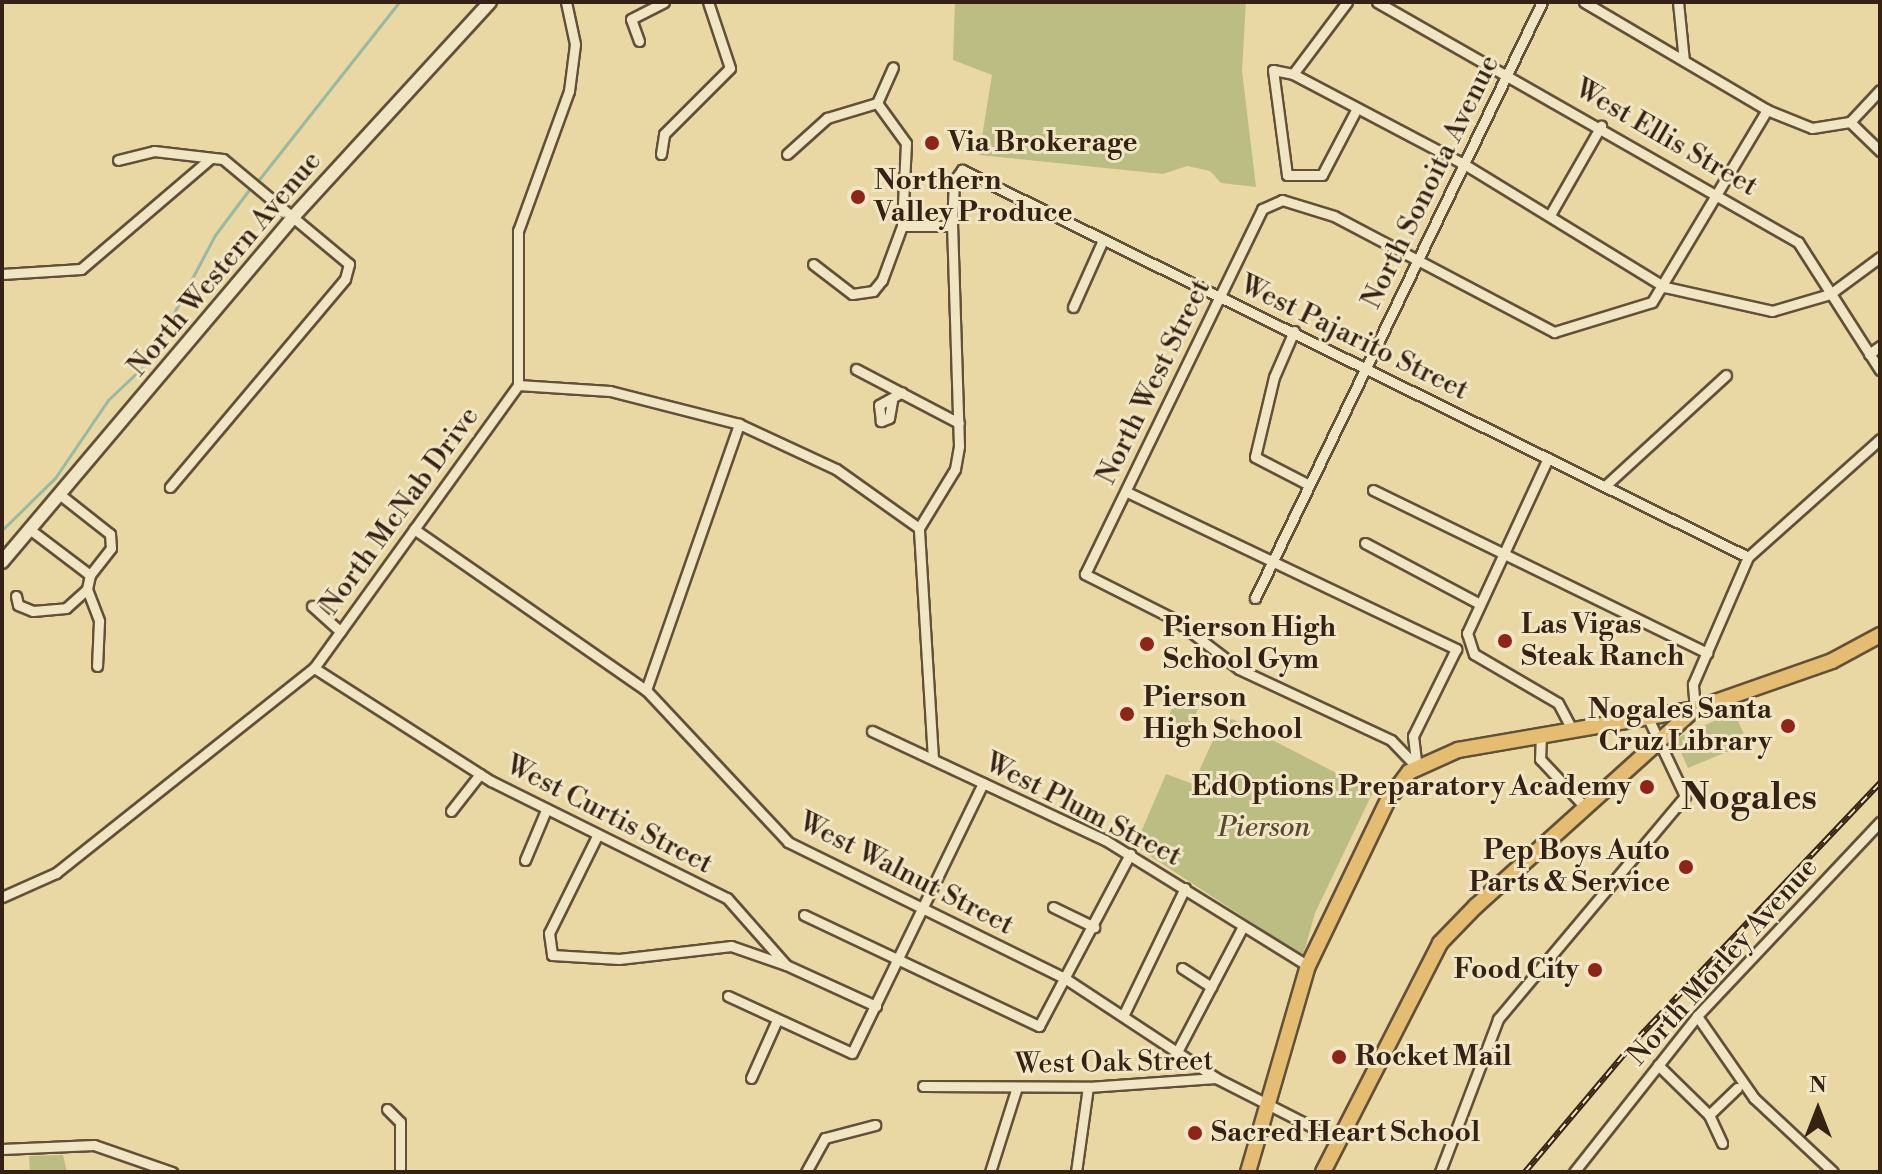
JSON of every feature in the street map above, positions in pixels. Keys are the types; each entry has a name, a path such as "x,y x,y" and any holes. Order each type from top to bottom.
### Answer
{"main road":[{"path":"1248,1172 1264,1102 1308,966 1388,800 1417,767 1458,750 1571,727 1695,709 1832,661 1880,635"},
{"path":"1323,1172 1440,943 1695,709"}],"street":[{"name":"North Western Avenue","path":"2,562 63,497 294,216 489,2"},
{"path":"566,2 575,44 569,91 518,231 518,385 610,391 739,424 836,469 919,528"},
{"path":"639,41 633,29 633,17 664,2"},
{"path":"661,154 664,134 730,68 708,2"},
{"path":"1293,74 1347,2"},
{"name":"West Ellis Street","path":"1377,2 1396,6 1507,74 1720,192 1798,242 1880,370"},
{"name":"North Sonoita Avenue","path":"1255,598 1542,2"},
{"path":"1584,2 1767,110 1812,128 1850,122 1880,90"},
{"path":"1678,2 1684,61"},
{"path":"787,154 827,118 877,103 893,67"},
{"path":"1356,110 1322,175 1287,175 1273,70 1293,74 1356,110 1464,164 1665,287 1772,311 1830,294 1880,257"},
{"path":"813,264 840,290 873,291 902,226 906,143 877,103"},
{"path":"1419,258 1554,332 1652,302 1665,287 1767,110"},
{"path":"1850,122 1880,151"},
{"path":"1550,215 1601,126"},
{"path":"118,160 154,151 232,163 338,250 349,264 345,279 170,487"},
{"path":"2,274 81,269 211,158"},
{"name":"West Pajarito Street","path":"952,226 952,191 962,170 1748,557"},
{"name":"North West Street","path":"1417,767 1391,740 1239,669 1174,619 1085,574 1262,209 1276,200 1295,204 1419,258"},
{"path":"902,226 952,226 959,423 955,469 919,528 933,759"},
{"path":"1073,307 1103,240"},
{"path":"1294,331 1255,457 1309,485"},
{"path":"1869,354 1880,346"},
{"path":"856,369 959,423"},
{"path":"1605,486 1726,375"},
{"name":"North McNab Drive","path":"2,897 56,873 314,668 518,385"},
{"path":"892,401 902,392"},
{"path":"646,690 739,424"},
{"path":"1695,709 1693,684 1748,557 1880,439"},
{"path":"1548,458 1478,603 1467,633 1474,654 1558,703 1571,727"},
{"path":"1373,490 1707,653"},
{"path":"1127,492 1456,649 1413,736 1417,767"},
{"path":"63,497 110,534 111,548 90,575 87,589 99,621 97,666"},
{"name":"West Walnut Street","path":"414,529 646,690 781,837 920,909 1066,979 1124,1014 1216,1078"},
{"path":"32,531 90,575"},
{"path":"1365,543 1478,603"},
{"path":"16,596 18,605 33,611 58,609 87,589"},
{"path":"312,606 340,631"},
{"name":"West Curtis Street","path":"314,668 480,774 597,836 727,898 786,965 876,1006"},
{"path":"1440,1172 1498,1019 1685,796 1647,716"},
{"name":"West Plum Street","path":"872,731 1130,854 1185,888 1241,930 1308,966"},
{"path":"1541,733 1544,766 1585,807"},
{"path":"451,811 480,774"},
{"path":"728,996 845,1053 859,1042 920,909 983,783"},
{"path":"525,860 546,810"},
{"name":"North Morley Avenue","path":"1574,1172 1697,1016 1880,822"},
{"path":"597,836 549,933 548,950 558,956 619,959 731,946 786,965"},
{"path":"804,915 899,957 1027,1022 1041,1025 1130,854"},
{"path":"1124,1014 1185,888"},
{"path":"1053,907 1094,927"},
{"path":"1178,1050 1241,930"},
{"path":"1182,968 1211,987"},
{"path":"1697,1016 1754,1098 1833,1172"},
{"path":"751,1078 777,1020"},
{"path":"1658,1065 1709,1115 1722,1143"},
{"name":"West Oak Street","path":"923,1086 1088,1087 1216,1078 1340,1141"},
{"path":"990,1172 1017,1087"},
{"path":"1076,1172 1088,1087"},
{"path":"1709,1115 1737,1088"},
{"path":"387,1109 400,1122 400,1172"},
{"path":"806,1172 825,1138 875,1125"},
{"path":"2,1149 94,1145 172,1172"}],"green space":[{"path":"955,2 1246,2 1242,71 1256,187 1221,183 1210,171 1187,166 1163,174 979,155 992,75 953,60"},
{"path":"1178,695 1200,705 1182,743 1161,733"},
{"path":"1734,712 1748,743 1688,768 1675,739"},
{"name":"Pierson","path":"1232,719 1373,792 1315,913 1303,956 1135,846 1166,774 1193,784 1220,725"},
{"path":"63,1155 67,1172 30,1172 29,1156"}],"waterway":[{"path":"257,182 399,2"},
{"path":"2,530 55,478 108,400 148,362 215,235 251,187"}],"railway":[{"path":"1525,1172 1638,1038 1880,783"}],"place":[{"name":"Via Brokerage","path":"932,143"},
{"name":"Northern Valley Produce","path":"858,197"},
{"name":"Las Vigas Steak Ranch","path":"1505,641"},
{"name":"Pierson High School Gym","path":"1147,644"},
{"name":"Pierson High School","path":"1127,714"},
{"name":"Nogales Santa Cruz Library","path":"1788,726"},
{"name":"EdOptions Preparatory Academy","path":"1647,787"},
{"name":"Pep Boys Auto Parts & Service","path":"1686,867"},
{"name":"Food City","path":"1595,970"},
{"name":"Rocket Mail","path":"1339,1057"},
{"name":"Sacred Heart School","path":"1195,1133"}],"district":[{"name":"Nogales","path":"1749,799"}]}
